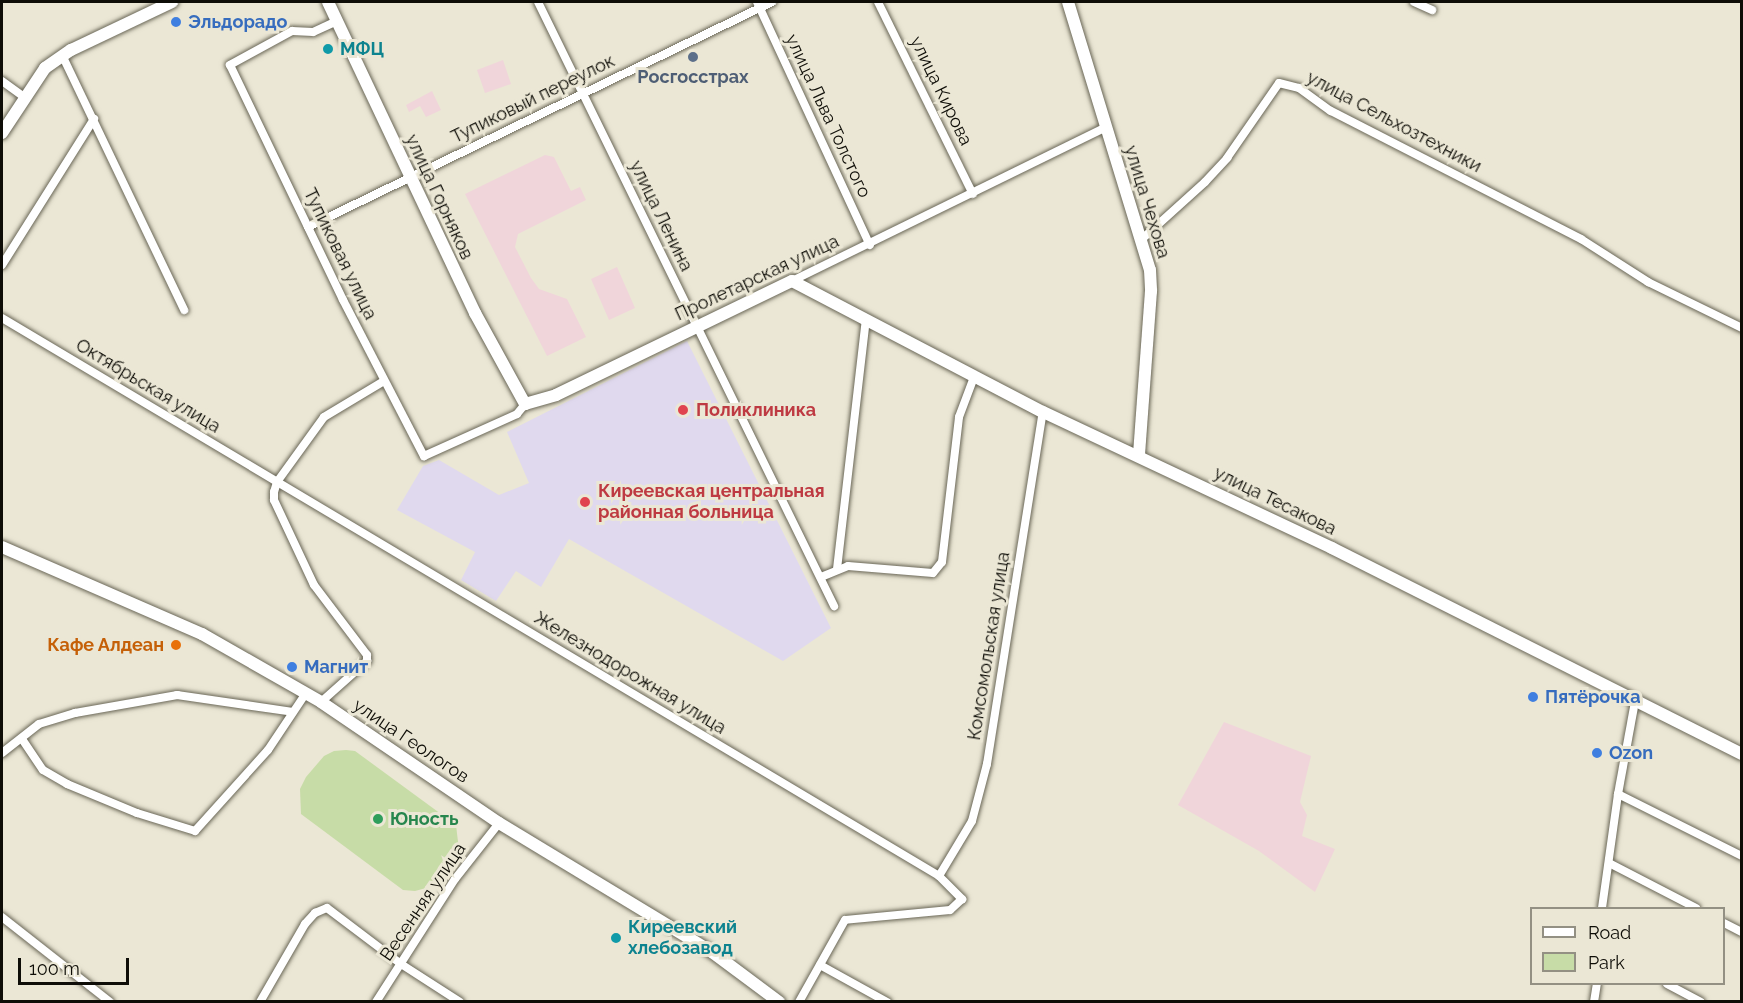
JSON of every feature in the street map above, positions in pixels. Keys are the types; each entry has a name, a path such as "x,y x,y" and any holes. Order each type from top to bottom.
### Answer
{"main road":[{"path":"2,133 45,68 62,55 172,2"},
{"name":"улица Горняков","path":"328,2 475,313 525,404"},
{"name":"улица Чехова","path":"1068,2 1150,270 1151,291 1139,456"},
{"name":"Пролетарская улица","path":"525,404 556,395 792,281"},
{"name":"улица Тесакова","path":"792,281 1043,412 1342,553 1742,754"},
{"name":"улица Геологов","path":"2,547 202,634 306,693 499,823 712,952 779,1002"}],"street":[{"name":"улица Ленина","path":"538,2 834,606"},
{"name":"Тупиковый переулок","path":"308,227 583,93 758,4 772,2"},
{"name":"улица Кирова","path":"878,2 973,194"},
{"path":"1414,2 1432,10"},
{"name":"улица Льва Толстого","path":"758,4 870,244"},
{"name":"Тупиковая улица","path":"337,21 313,32 292,31 230,65 384,381 424,456"},
{"path":"62,55 184,310"},
{"path":"2,81 25,98"},
{"name":"улица Сельхозтехники","path":"1142,239 1205,182 1227,158 1280,83 1299,88 1331,111 1581,239 1648,282 1742,328"},
{"path":"2,265 94,119"},
{"name":"Пролетарская улица","path":"792,281 1105,128"},
{"name":"Октябрьская улица","path":"2,318 277,482"},
{"path":"837,569 866,319"},
{"path":"821,577 848,566 933,573 942,562 960,417 974,377"},
{"path":"321,702 367,661 367,655 314,585 274,500 277,482 324,417 384,381"},
{"name":"Пролетарская улица","path":"424,456 517,414 525,404"},
{"name":"Комсомольская улица","path":"939,876 972,821 987,764 1043,412"},
{"name":"Железнодорожная улица","path":"277,482 939,876 962,899 950,910 845,920 820,966"},
{"path":"22,740 43,770 66,784 137,813 195,831 268,750 306,693"},
{"path":"2,753 22,740 39,724 75,713 177,695 293,712"},
{"path":"1602,907 1618,794 1635,701"},
{"path":"1618,794 1742,856"},
{"name":"Весенняя улица","path":"376,1002 455,879 499,823"},
{"path":"1610,864 1692,907"},
{"path":"261,1002 304,924 327,908 400,964 460,1002"},
{"path":"2,917 110,1002"},
{"path":"1725,924 1742,932"},
{"path":"799,1002 820,966 887,1002"},
{"path":"1594,1002 1597,985"},
{"path":"1669,985 1701,1002"}],"shaded area":[{"path":"503,60 511,84 485,93 477,70"},
{"path":"432,91 441,110 426,117 420,106 409,112 406,105"},
{"path":"545,155 554,157 571,191 580,187 586,200 518,234 515,247 531,278 539,289 567,299 586,337 547,356 465,194"},
{"path":"617,267 635,308 609,320 591,279"},
{"name":"Киреевская центральная районная больница","path":"687,341 831,628 783,661 569,539 541,587 516,571 496,601 461,580 475,552 397,510 423,466 439,460 499,495 529,483 507,432"},
{"path":"1224,722 1311,756 1300,802 1307,815 1302,836 1335,849 1315,892 1259,851 1178,805"}],"green space":[{"name":"Юность","path":"334,751 355,751 456,825 459,850 449,872 437,885 415,891 403,890 301,814 300,789 306,777 324,756"}],"place":[{"name":"Эльдорадо","path":"176,22"},
{"name":"МФЦ","path":"328,49"},
{"name":"Росгосстрах","path":"693,57"},
{"name":"Поликлиника","path":"683,410"},
{"name":"Киреевская центральная районная больница","path":"585,502"},
{"name":"Кафе Алдеан","path":"176,645"},
{"name":"Магнит","path":"292,667"},
{"name":"Пятёрочка","path":"1533,697"},
{"name":"Ozon","path":"1597,753"},
{"name":"Юность","path":"378,819"},
{"name":"Киреевский хлебозавод","path":"616,938"}]}
